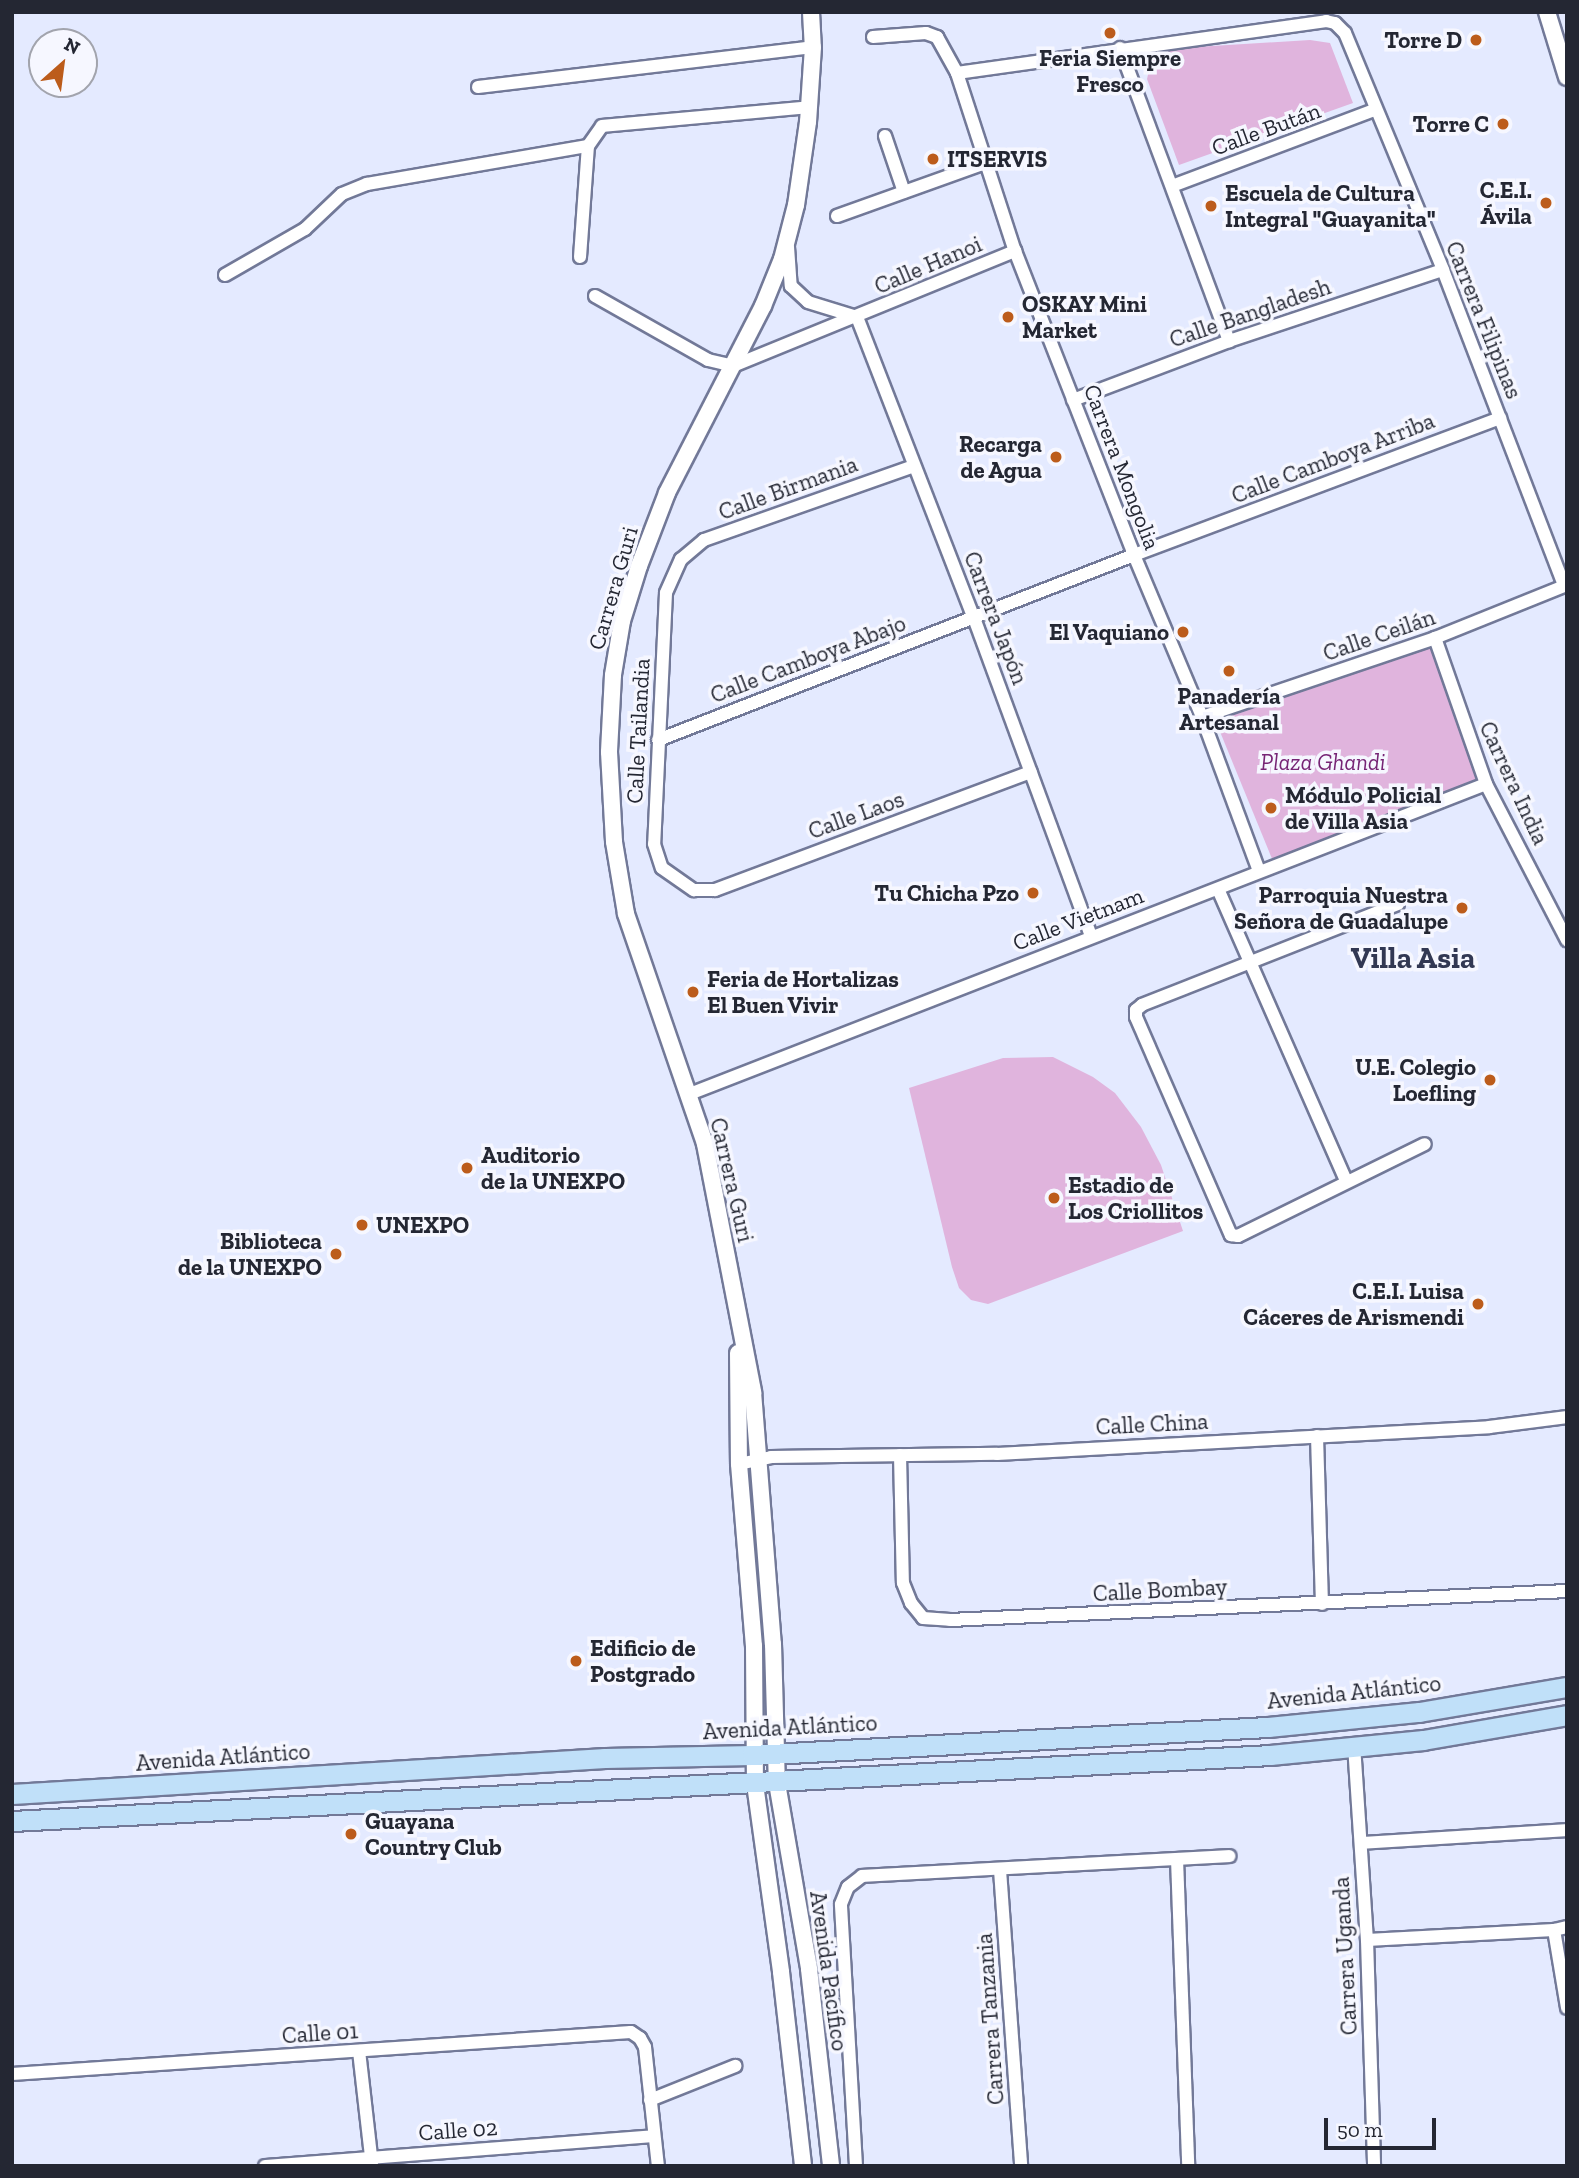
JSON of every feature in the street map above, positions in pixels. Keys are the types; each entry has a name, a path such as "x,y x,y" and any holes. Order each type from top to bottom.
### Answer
{"main road":[{"name":"Avenida Atlántico","path":"12,1794 605,1758 775,1754 1268,1727 1419,1712 1567,1686"},
{"path":"12,1821 1270,1755 1423,1740 1567,1715"}],"street":[{"name":"Carrera Guri","path":"776,1783 773,1644 753,1392 705,1144 626,914 614,842 609,752 613,675 622,621 667,493 763,306 787,240 796,205 809,107 813,47 811,12"},
{"path":"1547,12 1567,77"},
{"name":"Carrera Filipinas","path":"1120,48 1326,21 1345,33 1374,110 1443,270 1565,586"},
{"name":"Carrera Mongolia","path":"873,37 926,33 937,37 957,74 1015,251 1134,555 1202,718 1259,871"},
{"path":"478,88 813,47"},
{"path":"957,74 1120,48 1229,341"},
{"path":"580,257 587,146 602,127 809,107"},
{"name":"Calle Bután","path":"1171,186 1374,110"},
{"path":"885,136 904,192"},
{"path":"225,275 305,229 342,194 367,184 472,169 587,146"},
{"path":"837,216 985,163"},
{"name":"Calle Hanoi","path":"787,240 791,285 808,302 857,317"},
{"name":"Calle Hanoi","path":"733,366 1015,251"},
{"name":"Calle Bangladesh","path":"1073,400 1229,341 1443,270"},
{"path":"595,296 708,360 733,366"},
{"name":"Carrera Japón","path":"857,317 974,618 1091,936"},
{"name":"Calle Camboya Arriba","path":"1134,555 1500,418"},
{"name":"Calle Birmania","path":"681,559 704,541 914,466"},
{"name":"Calle Camboya Abajo","path":"658,740 1134,555"},
{"name":"Calle Tailandia","path":"681,559 666,593 654,844 662,868 694,890"},
{"name":"Calle Ceilán","path":"1202,718 1435,638 1565,586"},
{"name":"Carrera India","path":"1435,638 1486,784 1567,940"},
{"name":"Calle Laos","path":"694,890 715,890 1031,772"},
{"name":"Calle Vietnam","path":"687,1095 1486,784"},
{"path":"1218,889 1346,1181"},
{"path":"1398,904 1136,1010 1226,1231 1238,1236 1424,1144"},
{"name":"Carrera Guri","path":"737,1315 739,1464 754,1646 752,1755 755,1784"},
{"name":"Calle China","path":"739,1464 771,1457 997,1454 1489,1427 1567,1417"},
{"path":"1317,1436 1322,1604"},
{"name":"Calle Bombay","path":"900,1455 903,1583 911,1603 923,1618 950,1620 1567,1591"},
{"name":"Carrera Uganda","path":"1354,1745 1367,1940 1374,2166"},
{"name":"Avenida Pacífico","path":"776,1783 808,1969 831,2166"},
{"name":"Avenida Pacífico","path":"755,1784 803,2166"},
{"path":"1361,1843 1567,1830"},
{"path":"856,2166 841,1904 848,1887 862,1877 1229,1856"},
{"path":"1177,1859 1188,2166"},
{"name":"Carrera Tanzania","path":"1000,1870 1021,2166"},
{"path":"1367,1940 1561,1928 1567,2008"},
{"name":"Calle 01","path":"12,2074 631,2032 640,2038 645,2047 650,2100"},
{"path":"789,2048 816,2036"},
{"path":"359,2051 371,2162"},
{"path":"658,2166 650,2100 735,2066"},
{"name":"Calle 02","path":"265,2166 371,2162 654,2136"}],"green space":[{"path":"1310,40 1330,43 1353,103 1179,165 1147,79 1152,58 1164,49"},
{"name":"Plaza Ghandi","path":"1431,644 1480,782 1275,866 1214,717"},
{"name":"Estadio de Los Criollitos","path":"1053,1057 1093,1077 1115,1093 1141,1127 1161,1165 1183,1231 988,1304 971,1300 959,1288 952,1267 909,1088 1003,1058"}],"place":[{"name":"Feria Siempre Fresco","path":"1110,33"},
{"name":"Torre D","path":"1476,40"},
{"name":"Torre C","path":"1503,124"},
{"name":"ITSERVIS","path":"933,159"},
{"name":"C.E.I. Ávila","path":"1546,203"},
{"name":"Escuela de Cultura Integral \"Guayanita\"","path":"1211,206"},
{"name":"OSKAY Mini Market","path":"1008,317"},
{"name":"Recarga de Agua","path":"1056,457"},
{"name":"El Vaquiano","path":"1183,632"},
{"name":"Panadería Artesanal","path":"1229,671"},
{"name":"Módulo Policial de Villa Asia","path":"1271,808"},
{"name":"Tu Chicha Pzo","path":"1033,893"},
{"name":"Parroquia Nuestra Señora de Guadalupe","path":"1462,908"},
{"name":"Feria de Hortalizas El Buen Vivir","path":"693,992"},
{"name":"U.E. Colegio Loefling","path":"1490,1080"},
{"name":"Auditorio de la UNEXPO","path":"467,1168"},
{"name":"Estadio de Los Criollitos","path":"1054,1198"},
{"name":"UNEXPO","path":"362,1225"},
{"name":"Biblioteca de la UNEXPO","path":"336,1254"},
{"name":"C.E.I. Luisa Cáceres de Arismendi","path":"1478,1304"},
{"name":"Edificio de Postgrado","path":"576,1661"},
{"name":"Guayana Country Club","path":"351,1834"}],"district":[{"name":"Villa Asia","path":"1413,958"}]}
